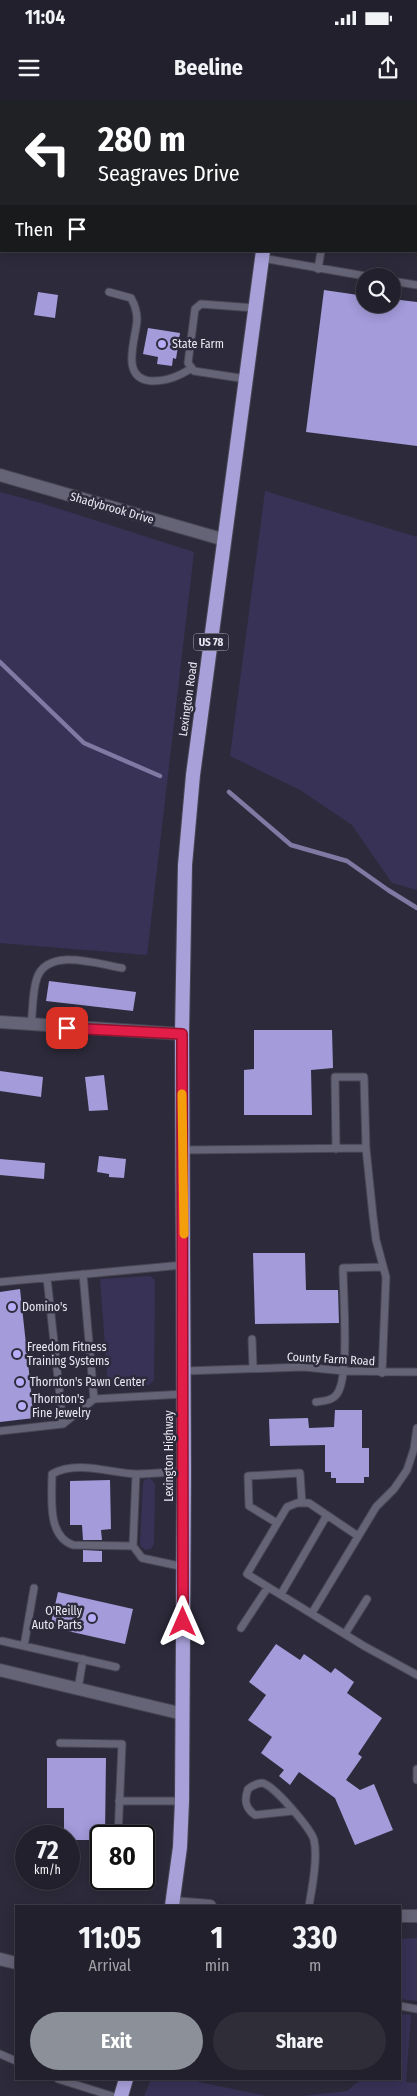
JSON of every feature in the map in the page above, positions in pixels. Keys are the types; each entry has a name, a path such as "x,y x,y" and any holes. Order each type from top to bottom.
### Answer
{"highway":[{"name":"Lexington Road","path":"182,1034 184,912 188,826 193,775 263,254"},
{"name":"Lexington Highway","path":"173,1905 177,1877 182,1801 183,1714 184,1265 182,1034"},
{"path":"121,2096 126,2080"}],"street":[{"name":"Shadybrook Drive","path":"0,475 225,540"},
{"path":"0,1022 182,1034"},
{"path":"0,1670 183,1714"},
{"path":"401,1916 417,1916"},
{"path":"0,1959 15,1963"}],"lane":[{"path":"318,269 321,252"},
{"path":"263,254 318,269 356,275"},
{"path":"401,282 417,285"},
{"path":"109,292 131,298 136,306 137,320 131,354 133,367 138,376 150,381 163,380 179,377 193,369"},
{"path":"246,379 193,369 188,363 195,309 201,304 255,308"},
{"path":"32,1025 37,978 44,966 54,961 65,959 122,968"},
{"path":"336,1149 335,1077 364,1077 366,1148 375,1232 386,1277 382,1372"},
{"path":"183,1150 366,1148"},
{"path":"0,1282 184,1265"},
{"path":"316,1402 328,1400 338,1392 344,1371 343,1268 383,1267"},
{"path":"83,1274 94,1399"},
{"path":"47,1278 63,1424"},
{"path":"252,1339 253,1368"},
{"name":"County Farm Road","path":"184,1372 304,1367 344,1371 417,1372"},
{"path":"0,1431 63,1424 94,1399 184,1394"},
{"path":"312,1613 376,1508 394,1489 407,1470 414,1449 417,1428"},
{"path":"133,1546 73,1545 64,1542 56,1532 52,1504 52,1474 60,1470 88,1468 136,1474 184,1471"},
{"path":"277,1523 249,1506 248,1476 300,1473 302,1503"},
{"path":"136,1474 133,1546 142,1558 184,1567"},
{"path":"358,1536 309,1503 286,1507 247,1574 345,1634 417,1675"},
{"path":"281,1594 327,1515"},
{"path":"241,1628 268,1586"},
{"path":"24,1646 34,1588"},
{"path":"345,1634 367,1599"},
{"path":"2,1641 116,1667"},
{"path":"78,1689 83,1659"},
{"path":"60,1743 122,1744 118,1825"},
{"path":"417,1769 417,1780"},
{"path":"293,1811 255,1815 249,1810 246,1803 248,1789 256,1784 269,1786 293,1811 312,1833 314,1859 309,1905"},
{"path":"119,1801 182,1801"},
{"path":"401,2006 417,2009"},
{"path":"0,2054 15,2061"},
{"path":"61,2080 112,2096"}],"shaded area":[{"path":"265,491 417,537 417,890 392,883 352,825 300,790 230,756"},
{"path":"0,492 41,503 194,552 147,955 0,943"},
{"path":"150,1276 155,1280 154,1380 149,1385 108,1387 100,1279"},
{"path":"150,1478 155,1484 154,1544 151,1549 145,1550 140,1545 143,1483"},
{"path":"417,1938 417,2001 401,1999 401,1939"},
{"path":"401,2014 411,2015 406,2082 417,2083 417,2096 303,2096 347,2091 360,2080 401,2080"},
{"path":"151,2080 197,2080 199,2082 267,2096 144,2096"}],"building":[{"path":"324,290 356,295 356,313 401,313 401,300 417,302 417,446 306,432"},
{"path":"38,292 58,295 55,318 34,315"},
{"name":"State Farm","path":"148,328 180,333 176,359 173,358 172,366 157,364 158,357 143,354"},
{"path":"49,981 136,992 133,1011 46,1001"},
{"path":"254,1030 332,1030 333,1068 311,1070 312,1115 244,1115 244,1070 254,1069"},
{"path":"0,1071 43,1077 41,1097 0,1091"},
{"path":"104,1075 108,1110 89,1111 85,1077"},
{"path":"99,1156 126,1159 124,1178 109,1177 109,1174 97,1172"},
{"path":"0,1159 45,1163 44,1179 0,1175"},
{"path":"253,1253 305,1253 306,1290 338,1290 339,1323 255,1324"},
{"path":"20,1289 34,1418 0,1422 0,1292"},
{"path":"335,1410 362,1410 362,1448 369,1448 369,1477 364,1477 364,1483 336,1483 336,1478 331,1478 331,1472 325,1472 325,1445 270,1446 269,1419 308,1418 309,1428 334,1427"},
{"path":"110,1480 111,1529 101,1530 102,1540 83,1540 82,1525 70,1525 70,1481"},
{"path":"83,1550 102,1551 102,1562 83,1562"},
{"name":"O'Reilly Auto Parts","path":"58,1592 133,1609 125,1644 50,1627"},
{"path":"276,1644 300,1660 304,1654 331,1673 335,1668 354,1682 347,1693 382,1718 358,1754 362,1757 346,1780 360,1790 374,1784 393,1830 355,1845 335,1798 299,1772 290,1785 279,1776 284,1770 261,1753 272,1737 248,1720 266,1695 249,1682"},
{"path":"47,1758 106,1758 105,1825 90,1825 90,1840 80,1840 80,1825 64,1825 64,1808 47,1808"}],"waterway":[{"path":"0,662 84,743 160,776"},
{"path":"229,792 291,845 347,861 417,908"}],"slow traffic":[{"path":"182,1094 184,1234"}],"place":[{"name":"State Farm","path":"162,344"},
{"name":"Domino's","path":"12,1307"},
{"name":"Freedom Fitness Training Systems","path":"17,1354"},
{"name":"Thornton's Pawn Center","path":"20,1382"},
{"name":"Thornton's Fine Jewelry","path":"22,1406"},
{"name":"O'Reilly Auto Parts","path":"92,1618"}],"route":[{"path":"67,1028 182,1034 184,1220 183,1622"}]}
